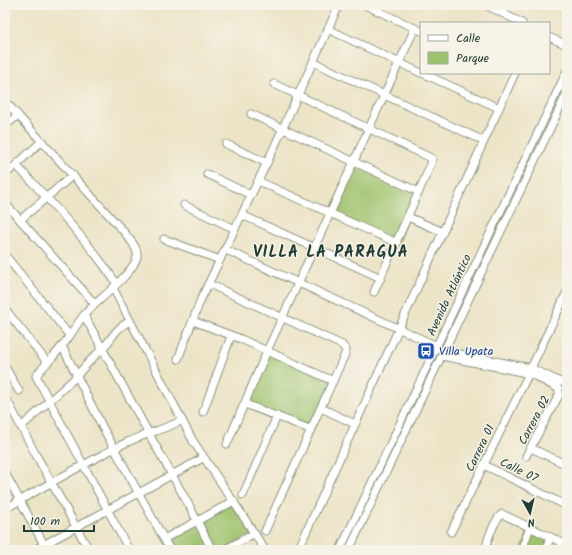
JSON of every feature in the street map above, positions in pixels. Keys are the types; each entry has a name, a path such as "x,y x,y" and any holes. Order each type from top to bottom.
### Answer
{"street":[{"path":"178,359 208,284 226,250 267,163 339,5"},
{"path":"227,444 267,351 399,62 418,29 365,5"},
{"path":"486,5 520,22"},
{"path":"328,29 420,72"},
{"path":"550,37 567,45"},
{"path":"313,62 484,141"},
{"name":"Avenida Atlántico","path":"340,550 567,71"},
{"path":"423,74 499,108"},
{"path":"298,550 514,74"},
{"path":"274,84 431,158 431,164 374,292"},
{"name":"Avenida Atlántico","path":"349,550 567,93"},
{"path":"5,101 73,175 124,233 135,248 137,258 131,267 115,286 94,304 84,315 62,346 36,376 130,550"},
{"path":"251,114 353,163 419,192"},
{"path":"5,126 18,115"},
{"path":"5,175 42,141"},
{"path":"226,144 267,163"},
{"path":"16,165 46,197 94,253 115,286 130,321 181,420 204,458 234,501 265,550"},
{"path":"206,174 251,195"},
{"path":"20,220 73,175"},
{"path":"258,181 397,243"},
{"path":"5,203 94,304"},
{"path":"184,205 235,229"},
{"path":"242,215 381,278"},
{"path":"408,217 443,232"},
{"path":"164,240 220,260"},
{"path":"226,250 437,346"},
{"path":"5,255 69,335"},
{"path":"208,284 283,317 344,347 346,350 346,354 312,430 265,530"},
{"name":"Carrera 01","path":"451,532 567,292"},
{"path":"5,309 47,362"},
{"path":"84,315 212,550"},
{"path":"21,427 77,376 102,349 116,331 130,321"},
{"path":"193,321 267,351 333,382"},
{"path":"203,412 231,336"},
{"path":"62,346 92,406 170,550"},
{"path":"443,354 530,371 560,382 565,382 567,379"},
{"path":"5,367 19,391"},
{"name":"Carrera 02","path":"526,456 560,393 558,387 530,371"},
{"path":"8,402 89,550"},
{"path":"245,404 312,430"},
{"path":"321,408 355,424"},
{"path":"243,495 277,416"},
{"path":"5,509 51,482 130,441 181,420"},
{"path":"531,448 567,465"},
{"path":"34,550 46,547 76,527 204,458"},
{"name":"Calle 07","path":"484,465 567,506"},
{"path":"5,473 46,547"},
{"path":"164,539 198,522 234,501"},
{"path":"486,549 486,544 500,515 503,514 567,545"},
{"path":"522,550 530,527"},
{"path":"224,550 254,533"},
{"path":"546,550 550,537"}],"green space":[{"path":"353,163 419,192 397,243 330,214"},
{"path":"267,351 333,381 312,430 245,404"},
{"path":"234,501 255,533 224,550 170,550 164,539"},
{"path":"530,527 550,537 546,550 522,550"}],"place":[{"name":"Villa Upata","path":"426,351"}],"district":[{"name":"VILLA LA PARAGUA","path":"331,251"}]}
